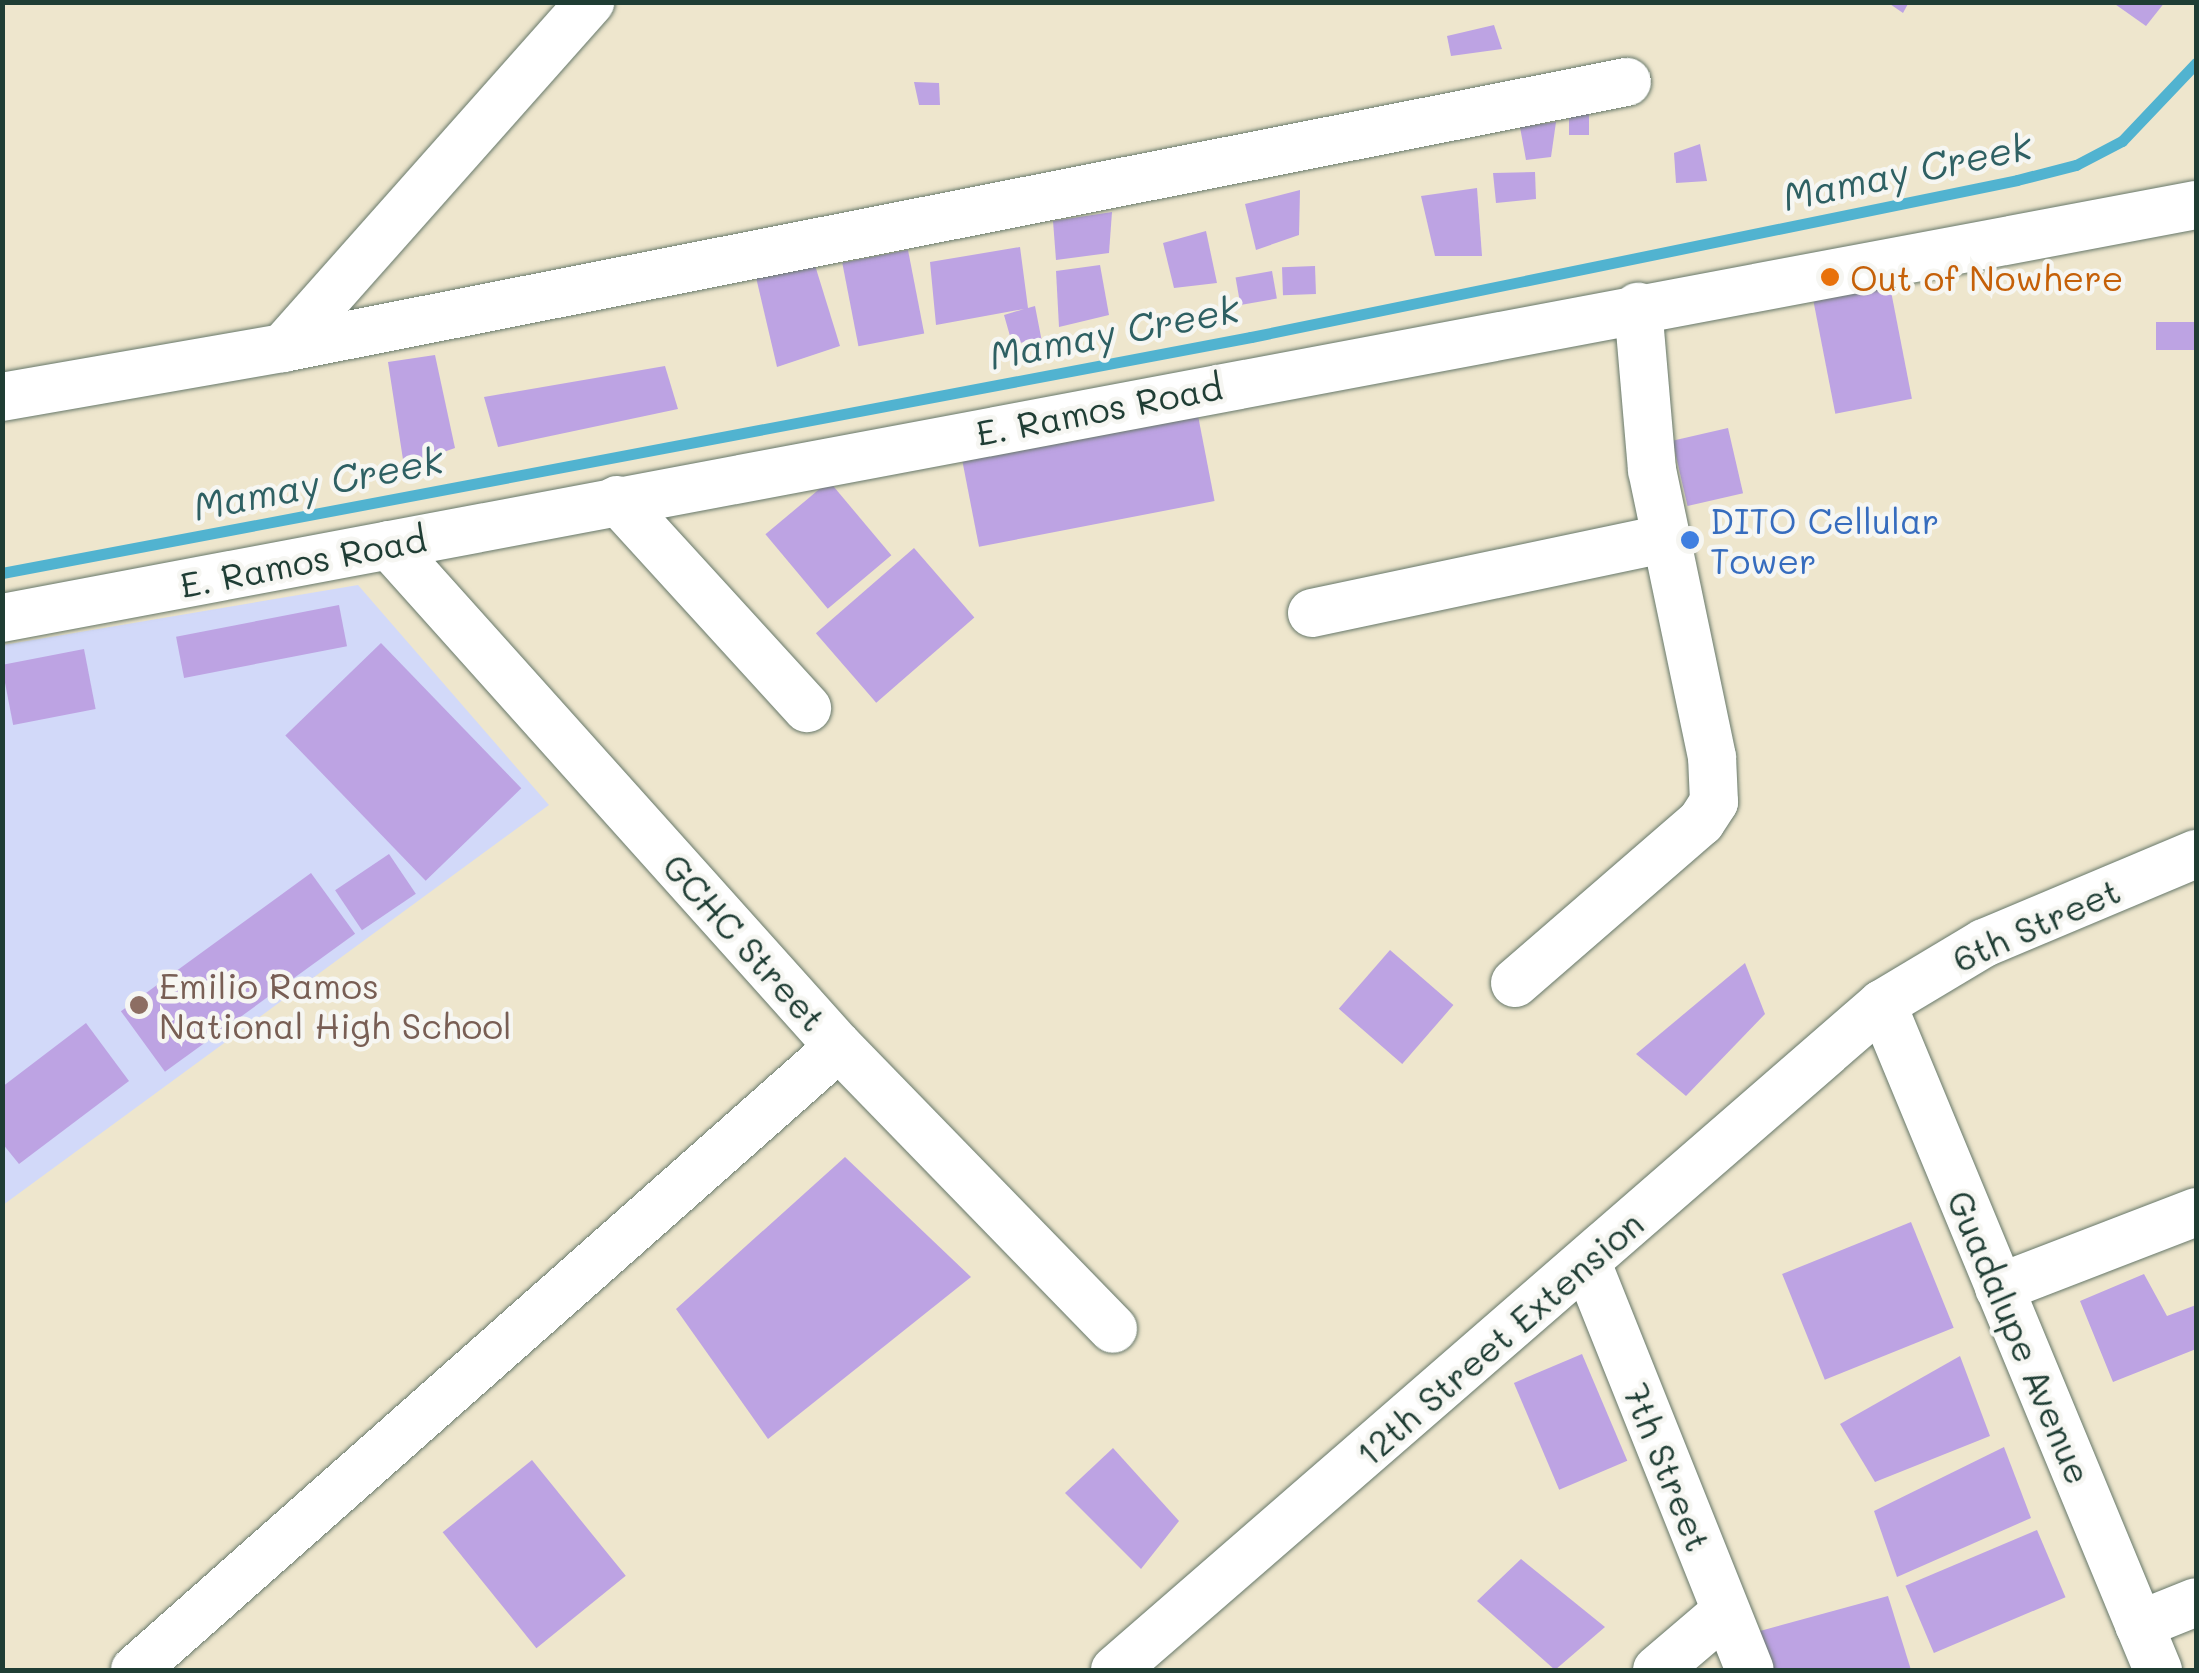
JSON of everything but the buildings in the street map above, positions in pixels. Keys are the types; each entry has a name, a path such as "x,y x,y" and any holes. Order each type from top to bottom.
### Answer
{"street":[{"path":"283,348 590,2"},
{"path":"2,397 283,348 1627,82"},
{"name":"E. Ramos Road","path":"2,618 2196,205"},
{"path":"1515,983 1701,822 1714,802 1712,757 1663,540 1642,408 1638,307"},
{"path":"617,500 807,708"},
{"path":"1312,613 1663,540"},
{"name":"GCHC Street","path":"390,545 823,1060 1113,1328"},
{"name":"6th Street","path":"1882,1004 1984,942 2196,854"},
{"name":"12th Street Extension","path":"1115,1670 1882,1004"},
{"name":"Guadalupe Avenue","path":"1882,1004 2158,1670"},
{"path":"135,1670 823,1060"},
{"path":"1999,1288 2196,1212"},
{"name":"7th Street","path":"1587,1264 1750,1670"},
{"path":"2139,1625 2196,1602"},
{"path":"1656,1670 1725,1612"}],"shaded area":[{"name":"Emilio Ramos National High School","path":"358,585 549,805 3,1205 3,645"}],"waterway":[{"name":"Mamay Creek","path":"2,573 1251,337 2017,180 2076,165 2122,141 2196,63"}],"place":[{"name":"Out of Nowhere","path":"1830,277"},
{"name":"DITO Cellular Tower","path":"1690,540"},
{"name":"Emilio Ramos National High School","path":"139,1005"}]}
